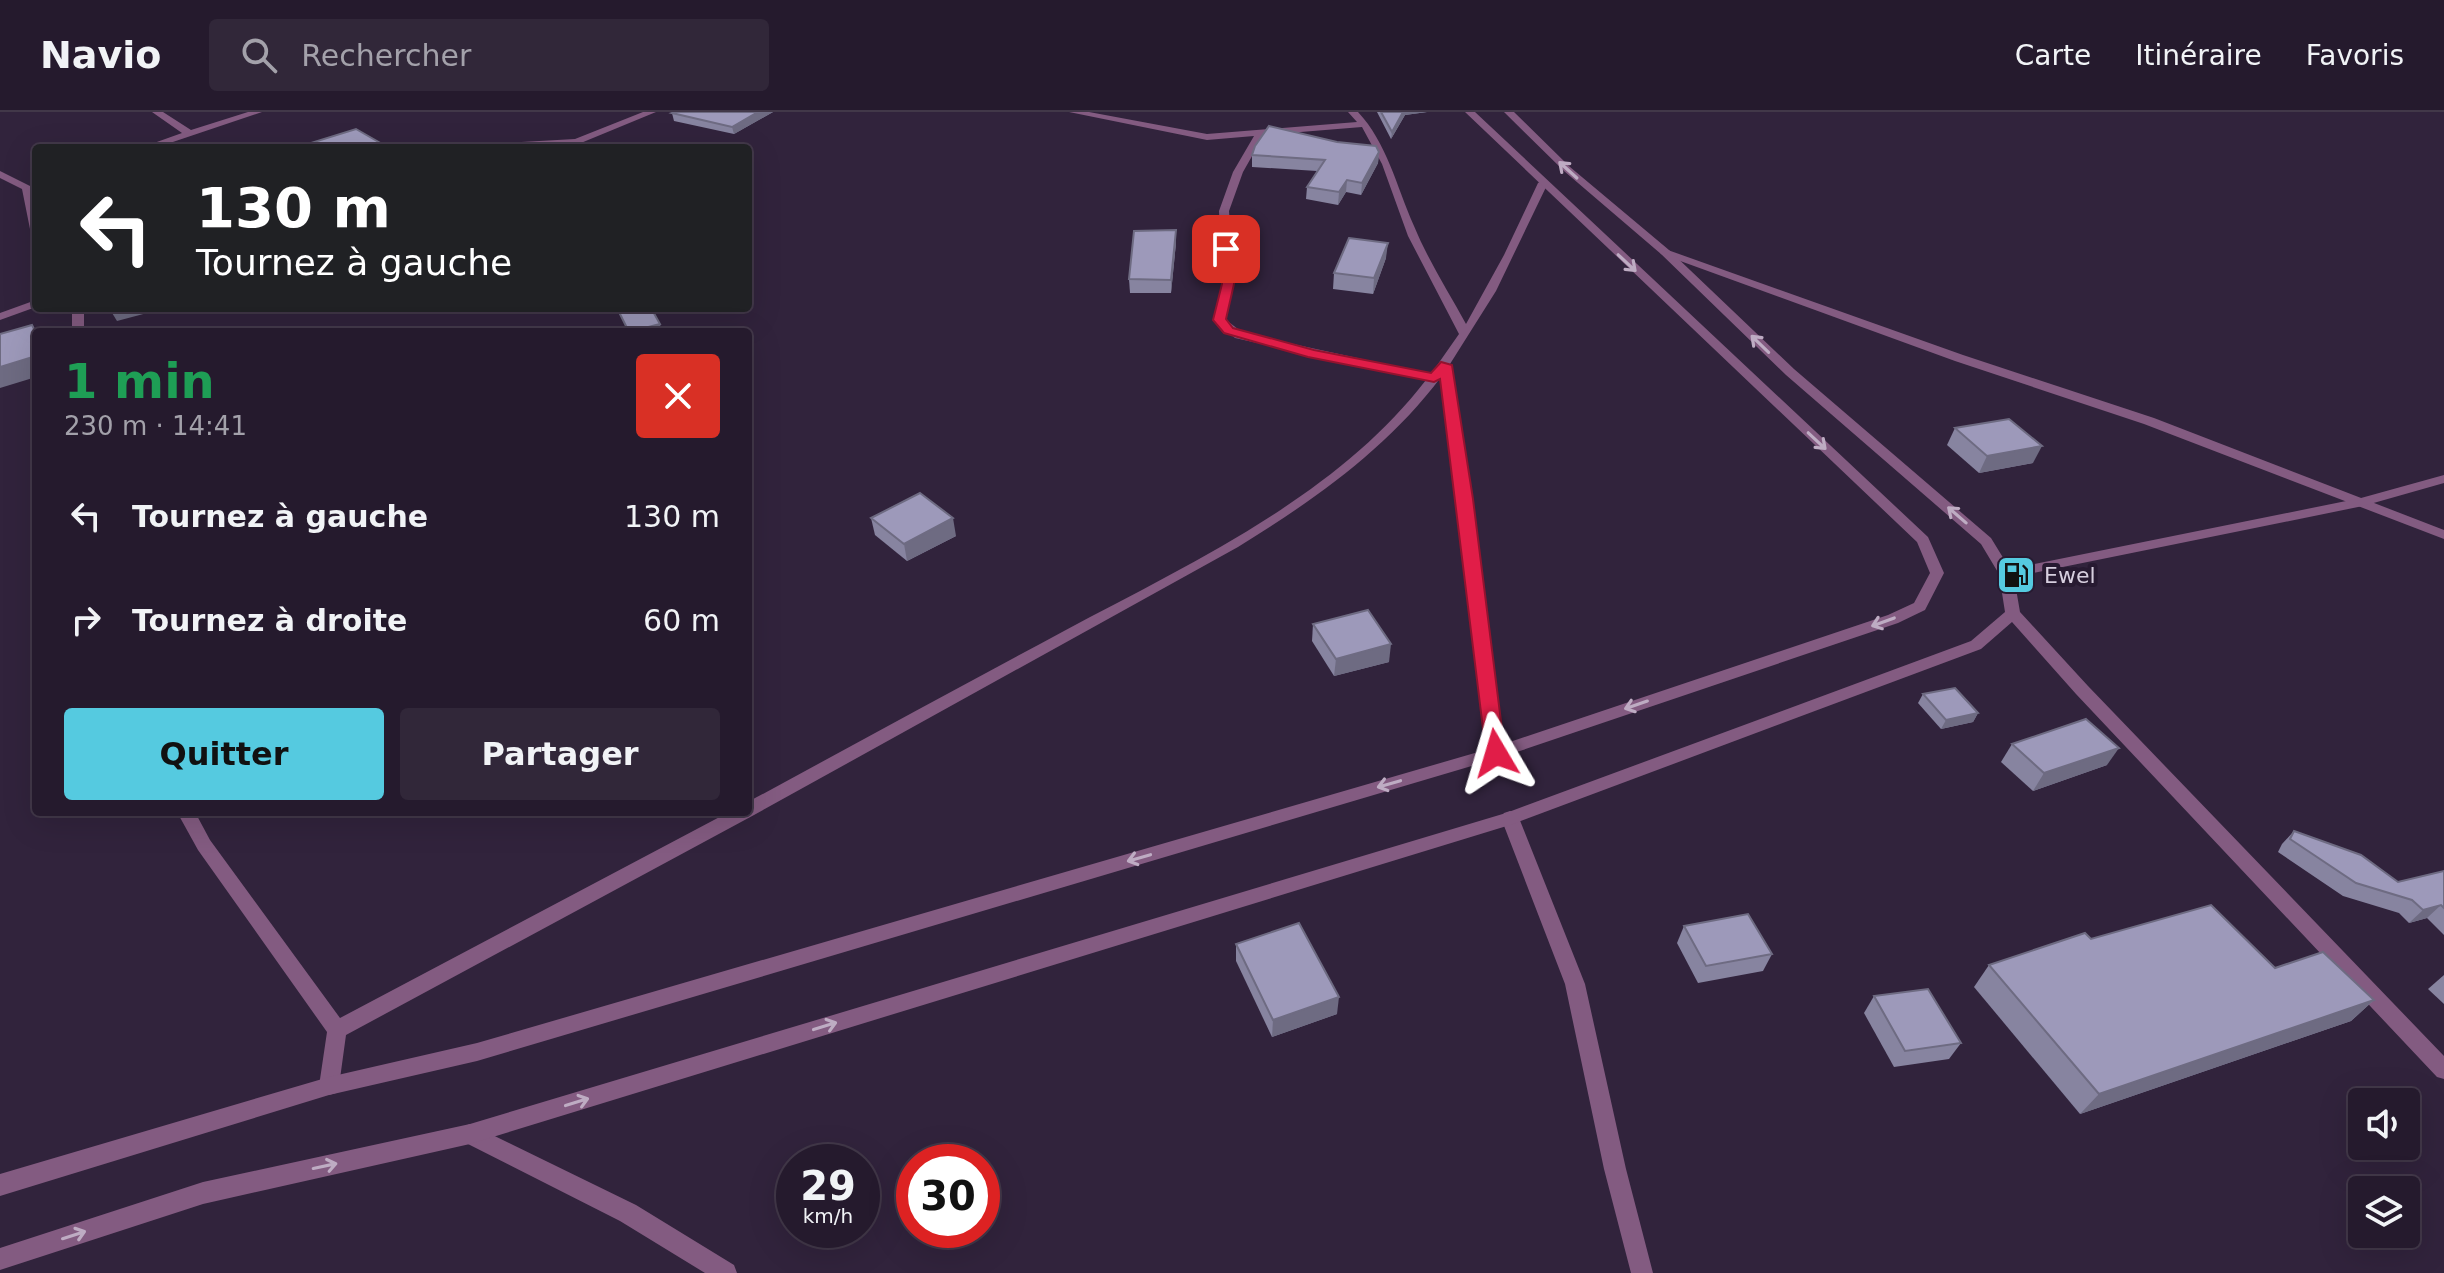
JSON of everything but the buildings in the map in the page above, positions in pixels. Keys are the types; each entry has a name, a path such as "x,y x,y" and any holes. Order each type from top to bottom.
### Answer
{"street":[{"path":"157,112 190,134"},
{"path":"158,144 257,112"},
{"path":"540,144 576,142 651,112"},
{"path":"1074,112 1207,137 1366,124"},
{"path":"1353,112 1366,124 1385,157 1408,224 1465,334"},
{"path":"0,1185 329,1086 477,1052 1496,753 1893,619 1920,606 1937,573 1923,540 1470,112"},
{"path":"1511,112 1567,169 1665,252 1790,372 1986,541 2006,574 2013,613 2082,690 2444,1070"},
{"path":"1261,132 1238,172 1224,211 1228,284 1219,320 1239,336 1434,378"},
{"path":"0,174 13,182 31,185"},
{"path":"0,187 13,182"},
{"path":"752,808 1166,582 1305,498 1370,447 1445,365 1511,257 1543,183"},
{"path":"1665,252 1959,358 2149,421 2444,535"},
{"path":"0,317 32,305"},
{"path":"1445,365 1496,753"},
{"path":"2006,574 2363,502 2444,479"},
{"path":"0,1259 203,1193 470,1134 1510,818 1976,645 2013,613"},
{"path":"188,816 204,845 337,1030 329,1086"},
{"path":"337,1030 737,816"},
{"path":"1510,818 1575,984 1615,1169 1642,1273"},
{"path":"470,1134 628,1213 726,1273"}],"place":[{"name":"Ewel","path":"2016,575"}],"route":[{"path":"1226,249 1228,284 1219,320 1229,331 1312,354 1434,378 1445,365 1496,753"}]}
